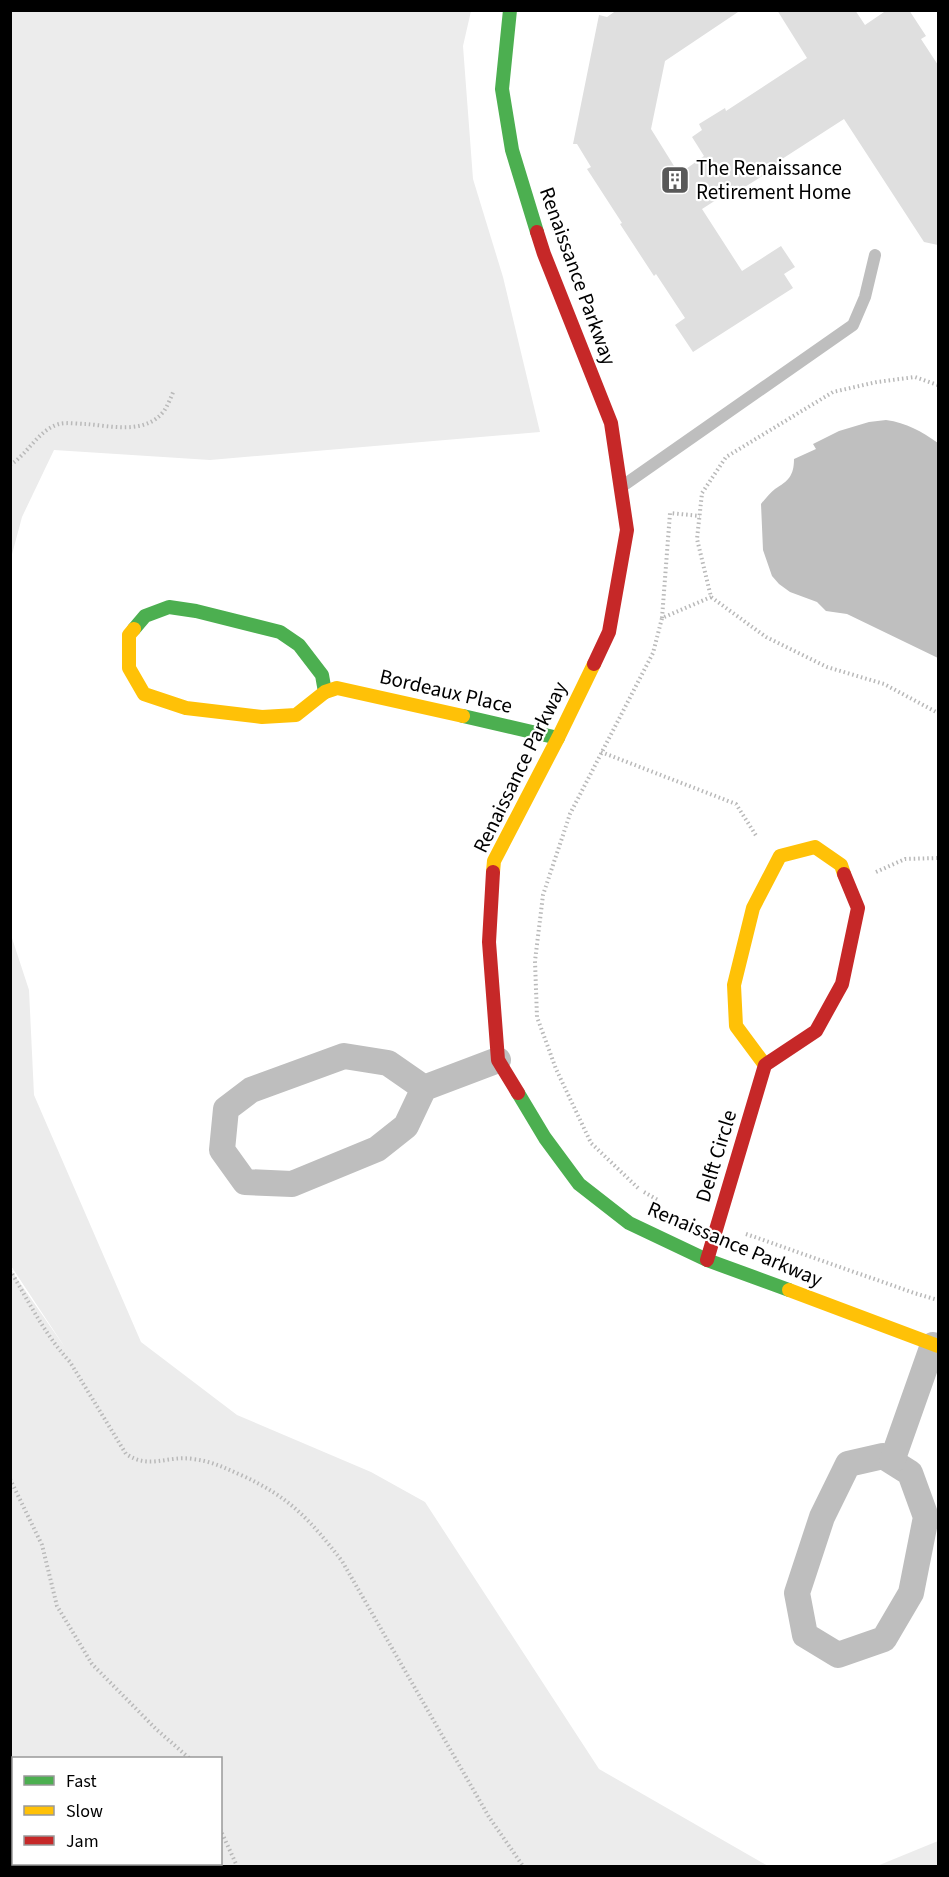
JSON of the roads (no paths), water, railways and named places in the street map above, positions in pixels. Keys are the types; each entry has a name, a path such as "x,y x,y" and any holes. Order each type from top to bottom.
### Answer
{"street":[{"name":"Renaissance Parkway","path":"510,10 502,89 512,150 544,254 611,423 627,530 609,632 558,738 494,861 489,942 498,1060 545,1138 579,1184 629,1223 707,1260 936,1345"},
{"path":"169,607 196,611 280,632 299,645 322,675 325,692 296,715 262,717 186,708 144,694 129,668 129,635 145,616 169,607"},
{"name":"Bordeaux Place","path":"325,692 337,688 558,738"},
{"path":"815,847 841,865 858,908 842,984 816,1031 765,1065 736,1026 734,986 753,908 780,856 815,847"},
{"path":"424,1088 388,1063 344,1056 251,1090 226,1109 222,1150 245,1182 292,1184 377,1149 406,1126 424,1088 498,1060"},
{"name":"Delft Circle","path":"707,1260 765,1065"},
{"path":"892,1461 936,1345"},
{"path":"883,1456 892,1461 910,1473 926,1517 911,1593 884,1639 838,1655 805,1635 797,1593 822,1517 848,1464 883,1456"}],"lane":[{"path":"621,488 853,325 865,297 875,255"}],"place":[{"name":"The Renaissance Retirement Home","path":"675,180"}]}
